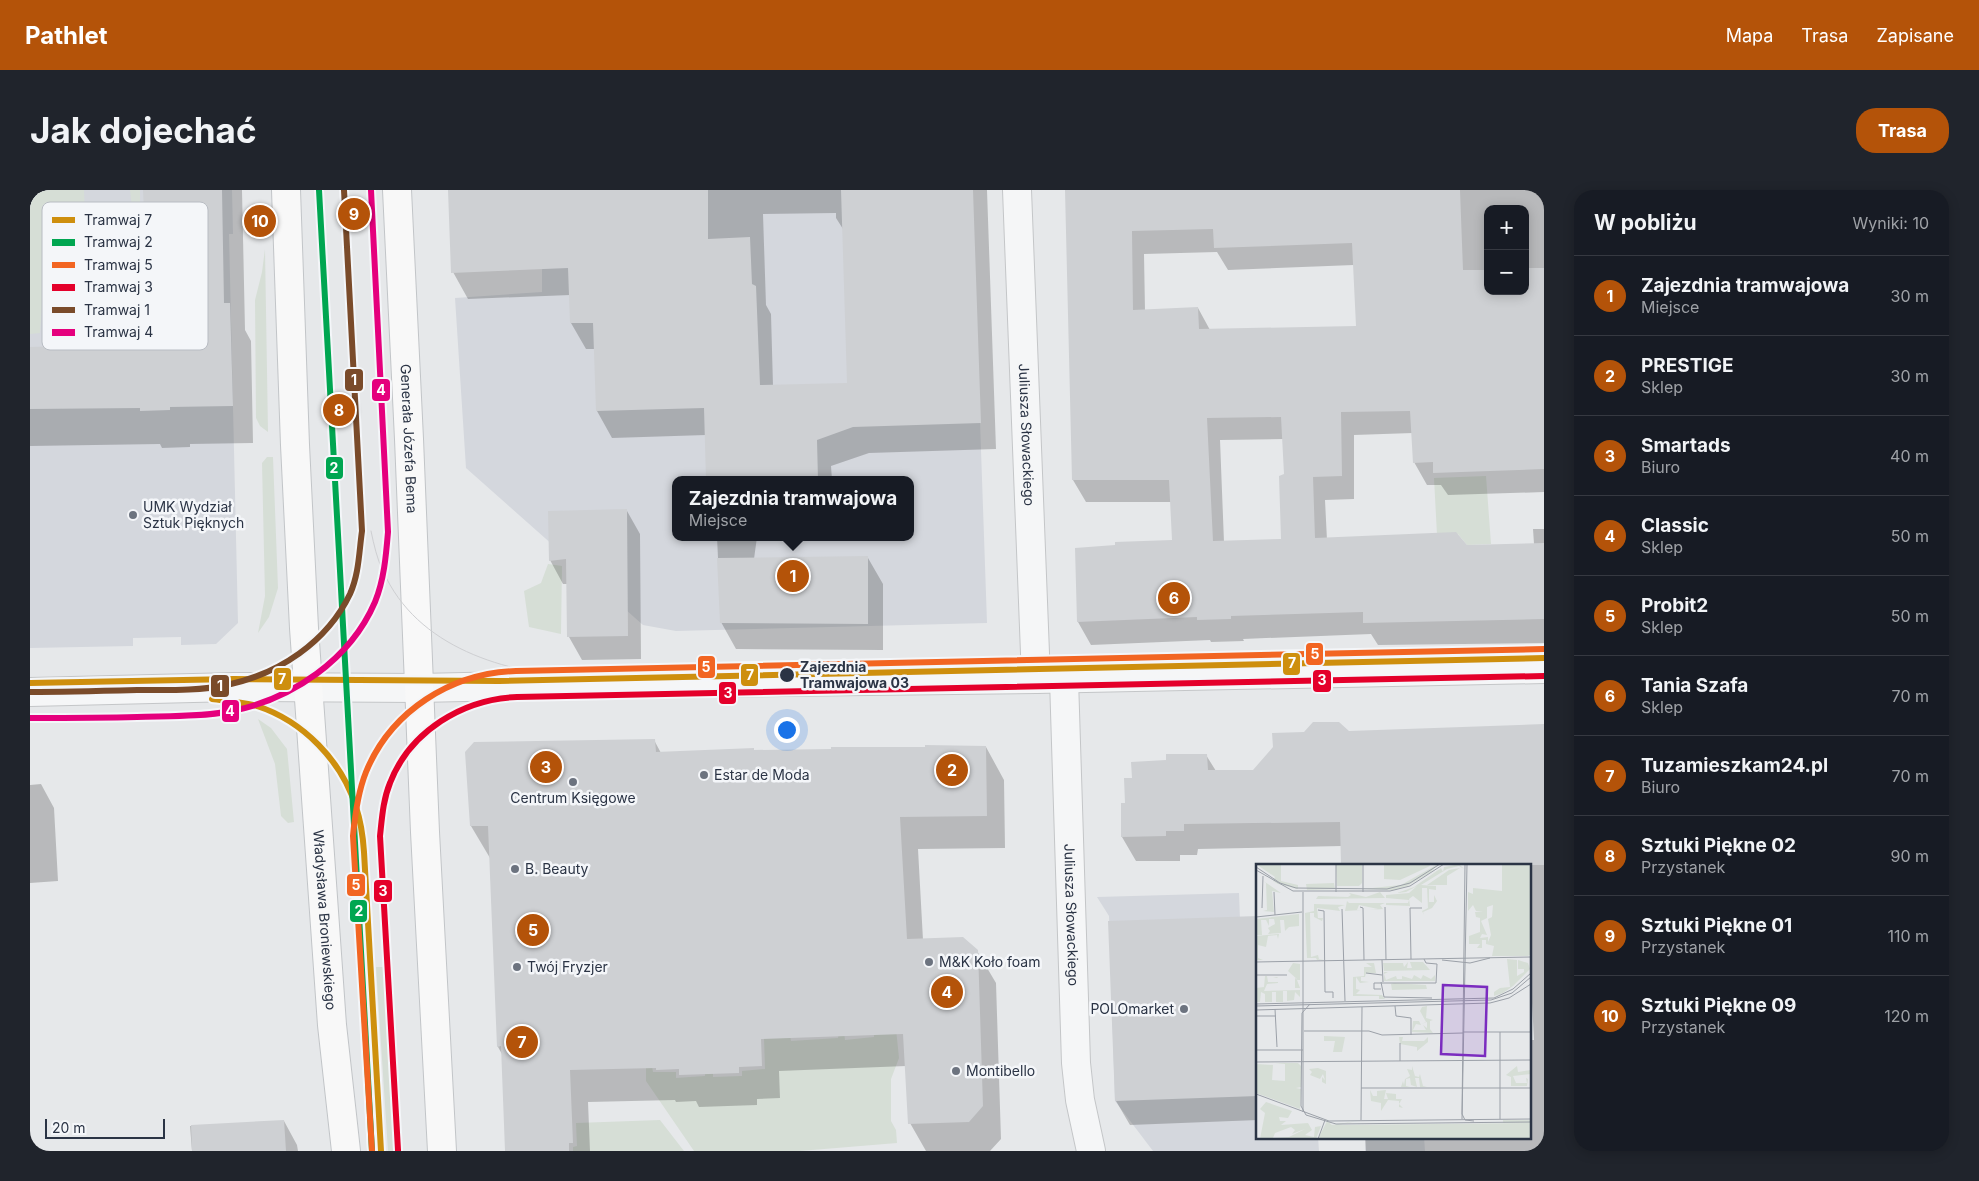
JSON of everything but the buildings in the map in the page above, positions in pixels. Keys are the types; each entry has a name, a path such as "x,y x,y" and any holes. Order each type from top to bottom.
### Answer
{"main road":[{"path":"286,190 295,445 304,628 309,688"},
{"name":"Generała Józefa Bema","path":"396,190 400,228 419,688"},
{"name":"Władysława Broniewskiego","path":"309,688 321,887 332,1025 346,1151"},
{"path":"419,688 442,1151"}],"street":[{"name":"Juliusza Słowackiego","path":"1017,190 1036,679"},
{"path":"30,692 234,687 419,688 1064,679 1544,669"},
{"name":"Juliusza Słowackiego","path":"1064,679 1076,1063 1080,1100 1091,1151"}],"shaded area":[{"name":"UMK Wydział Sztuk Pięknych","path":"30,190 232,190 233,234 229,234 238,623 216,644 181,645 181,637 133,638 133,646 30,648"},
{"path":"30,190 84,190 84,202 42,202 42,308 40,333 30,334"},
{"path":"130,190 140,190 140,202 131,202"},
{"path":"548,190 972,190 987,623 676,631 643,625 466,468 455,298 542,292 542,265"},
{"path":"265,249 268,432 260,426 256,418 255,300"},
{"path":"267,457 273,457 278,588 269,617 258,633 265,596 262,463"},
{"path":"1486,476 1491,544 1467,545 1458,534 1437,535 1434,478"},
{"path":"548,564 562,566 561,634 529,627 524,591 541,583"},
{"path":"258,719 271,728 287,749 294,822 288,823 281,816 275,764"},
{"name":"POLOmarket","path":"1239,893 1241,948 1256,948 1256,1138 1318,1138 1319,1151 1153,1151 1115,1101 1109,916 1097,897"},
{"path":"376,967 389,967 399,1151 388,1151"},
{"path":"896,1029 899,1058 891,1079 891,1121 896,1130 897,1143 800,1151 694,1151 646,1081 646,1061 651,1061 653,1072 676,1072 676,1078 705,1076 705,1070 713,1069 713,1077 742,1076 742,1071 765,1069 764,1038 790,1035 791,1041 838,1038 839,1032 844,1032 845,1040 874,1037 874,1033"},
{"path":"660,1120 684,1151 573,1151 573,1147 577,1146 576,1123"},
{"path":"1366,1138 1424,1138 1425,1151 1365,1151"}],"tram line":[{"name":"2","path":"319,190 372,1151"},
{"name":"1","path":"30,692 184,690 227,685 265,673 283,664 315,641 340,611 350,594 355,579 362,531 344,190"},
{"name":"4","path":"30,718 196,715 232,711 254,705 297,687 317,674 351,642 364,623 381,585 388,532 371,190"},
{"path":"371,531 383,571 398,598 418,620 441,637 466,652 494,662 523,670 582,678"},
{"name":"5","path":"372,1151 353,836 356,811 366,772 377,750 391,731 407,714 426,699 447,688 469,679 492,673 516,671 1544,649"},
{"name":"7","path":"30,683 234,679 499,681 1544,658"},
{"name":"3","path":"398,1150 380,836 382,816 390,783 399,764 425,733 458,711 497,699 517,697 1544,676"},
{"path":"548,697 963,687"},
{"name":"7","path":"212,699 257,706 290,722 305,732 331,759 350,790 362,830 364,852 381,1151"}],"place":[{"name":"Sztuki Piękne 01","path":"354,214"},
{"name":"Sztuki Piękne 09","path":"260,221"},
{"name":"Sztuki Piękne 02","path":"339,410"},
{"name":"UMK Wydział Sztuk Pięknych","path":"133,515"},
{"name":"Zajezdnia tramwajowa","path":"793,576"},
{"name":"Tania Szafa","path":"1174,598"},
{"name":"Zajezdnia Tramwajowa 03","path":"787,675"},
{"name":"Smartads","path":"546,767"},
{"name":"PRESTIGE","path":"952,770"},
{"name":"Estar de Moda","path":"704,775"},
{"name":"Centrum Księgowe","path":"573,782"},
{"name":"B. Beauty","path":"515,869"},
{"name":"Probit2","path":"533,930"},
{"name":"M&K Koło foam","path":"929,962"},
{"name":"Twój Fryzjer","path":"517,967"},
{"name":"Classic","path":"947,992"},
{"name":"POLOmarket","path":"1184,1009"},
{"name":"Tuzamieszkam24.pl","path":"522,1042"},
{"name":"Montibello","path":"956,1071"}]}
